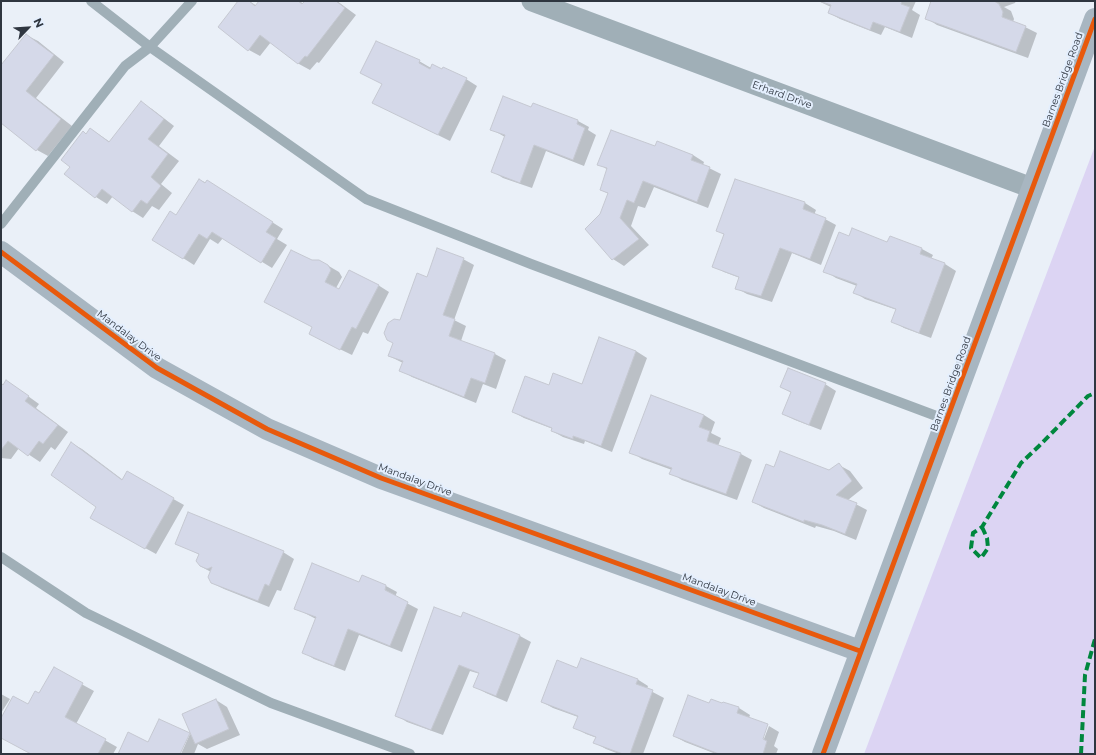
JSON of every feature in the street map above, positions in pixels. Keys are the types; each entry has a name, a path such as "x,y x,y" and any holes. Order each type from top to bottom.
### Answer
{"street":[{"name":"Erhard Drive","path":"532,1 1032,188"},
{"name":"Barnes Bridge Road","path":"823,754 1095,19"},
{"name":"Mandalay Drive","path":"1,252 157,368 267,429 381,478 860,651"}],"lane":[{"path":"91,1 150,47 366,199 531,264 947,420"},
{"path":"1,224 125,66 150,47 192,1"},
{"path":"1,557 86,613 271,703 410,754"}],"shaded area":[{"path":"1095,146 1095,754 864,754"}],"building":[{"path":"238,1 249,1 255,6 259,1 298,1 302,4 305,1 336,1 345,8 307,57 305,56 298,64 260,35 248,51 218,27"},
{"path":"819,1 902,1 901,4 910,7 900,32 873,22 870,30 828,13 831,5"},
{"path":"931,1 994,1 999,4 1003,12 1002,17 1026,26 1016,52 925,19"},
{"path":"26,34 54,55 26,91 61,119 36,151 1,123 1,65"},
{"path":"376,41 420,60 419,63 430,69 432,64 442,69 443,67 467,78 438,135 372,103 382,84 360,73"},
{"path":"503,96 531,107 533,103 578,120 577,124 585,128 573,160 534,145 520,183 491,172 505,135 490,130"},
{"path":"141,101 164,119 148,139 168,154 151,177 161,186 147,204 141,200 132,212 102,189 95,198 64,174 70,167 61,160 83,131 86,134 90,128 109,142"},
{"path":"611,130 655,146 657,141 693,155 691,160 710,167 697,202 643,181 634,203 627,200 620,218 639,239 612,260 585,229 600,214 608,193 600,190 607,168 597,165"},
{"path":"199,179 205,183 207,180 273,222 266,232 276,238 261,263 212,232 207,239 199,234 183,259 152,240 170,211 176,215"},
{"path":"735,179 805,202 803,209 826,218 810,259 780,248 761,296 735,289 739,277 712,267 724,234 716,231"},
{"path":"852,228 887,242 890,236 922,248 920,254 945,263 919,333 891,322 896,309 853,293 857,284 823,272 839,232 849,236"},
{"path":"437,248 464,258 443,315 455,319 449,336 495,353 485,383 471,378 464,397 399,371 403,361 388,356 393,343 387,340 384,333 388,323 394,319 400,320 417,273 427,277"},
{"path":"291,250 312,260 319,260 328,265 331,270 325,282 339,289 349,270 379,285 356,329 352,327 340,350 309,334 312,327 264,302"},
{"path":"599,337 636,351 601,446 573,436 573,439 551,431 552,428 512,412 525,376 549,385 553,373 582,384"},
{"path":"788,368 826,383 809,425 782,414 791,392 780,387"},
{"path":"6,380 29,396 25,401 58,425 43,444 39,441 28,456 8,441 1,450 1,383 3,385"},
{"path":"651,395 704,415 699,427 710,431 707,441 741,453 726,494 669,474 672,468 629,453"},
{"path":"71,442 122,480 127,471 174,498 145,549 90,518 96,507 51,475"},
{"path":"780,451 829,470 839,463 852,481 836,495 857,503 845,534 822,525 804,520 804,522 752,502 766,464 774,467"},
{"path":"188,512 284,551 269,586 265,584 258,601 211,583 208,577 212,567 207,569 200,566 196,561 199,554 175,544"},
{"path":"312,563 359,582 362,575 386,585 385,590 408,602 390,646 348,629 334,666 302,653 316,617 294,609"},
{"path":"434,607 461,617 463,612 520,635 496,696 473,687 479,673 459,665 431,730 395,716"},
{"path":"581,658 638,679 636,684 653,690 630,754 623,754 593,743 596,737 573,728 578,716 541,702 557,660 577,668"},
{"path":"54,667 83,683 65,717 106,739 98,754 31,754 1,738 1,718 13,696 28,704 35,691 39,693"},
{"path":"688,695 709,703 711,699 739,707 737,713 768,724 763,739 767,741 763,754 719,754 673,736"},
{"path":"216,699 229,729 195,744 182,714"},
{"path":"159,719 190,733 180,754 118,754 128,732 148,742"}],"marked path":[{"path":"982,527 987,538 988,548 981,558 971,548 973,533 982,527 1021,463 1088,396 1095,393"},
{"path":"1081,754 1085,675 1095,639"}],"cycle path":[{"path":"823,754 1095,19"},
{"path":"1,252 157,368 267,429 381,478 860,651"}]}
